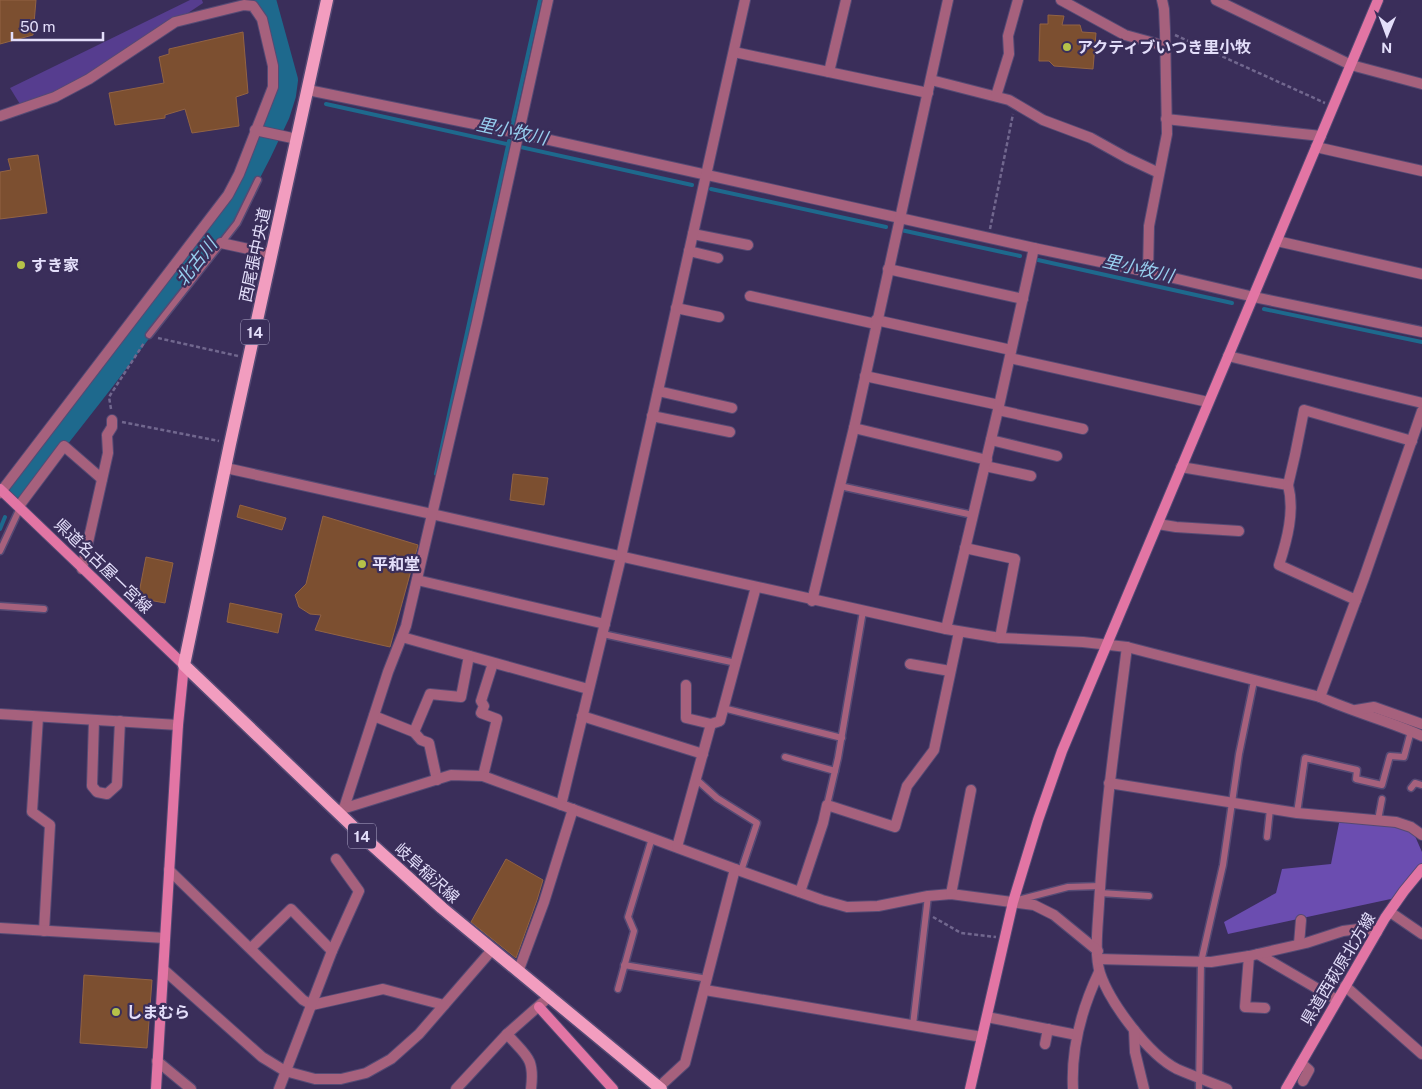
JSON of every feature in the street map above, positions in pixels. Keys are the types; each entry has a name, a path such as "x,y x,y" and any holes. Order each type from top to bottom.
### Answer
{"main road":[{"name":"西尾張中央道","path":"184,665 327,0"},
{"name":"岐阜稲沢線","path":"184,665 340,810 435,902 491,951 550,996 660,1088"}],"street":[{"path":"340,810 406,626 548,0"},
{"path":"561,805 621,557 745,0"},
{"path":"828,72 846,0"},
{"path":"812,601 854,428 948,0"},
{"path":"996,96 1009,54 1008,36 1018,0"},
{"path":"1061,0 1125,35 1165,46"},
{"path":"1148,272 1149,226 1167,134 1165,30 1162,0"},
{"path":"1216,0 1351,65 1422,84"},
{"path":"970,1089 1013,902 1062,750 1378,0"},
{"path":"0,116 23,109 64,92 89,79 175,22 244,5 253,6 262,20 273,66 272,87 258,131 228,195 1,491"},
{"path":"734,52 928,94"},
{"path":"931,80 1009,100 1043,120 1091,138 1159,173"},
{"path":"308,90 516,142 707,176 1148,272 1254,297 1422,332"},
{"path":"1166,120 1321,136"},
{"path":"258,131 297,139"},
{"path":"1316,147 1422,171"},
{"path":"694,234 748,245"},
{"path":"1277,241 1422,274"},
{"path":"221,243 272,254"},
{"path":"946,630 1034,248"},
{"path":"690,251 718,258"},
{"path":"888,269 1023,299"},
{"path":"750,296 876,322 1208,402"},
{"path":"676,308 719,317"},
{"path":"1228,356 1422,403"},
{"path":"865,376 1083,429"},
{"path":"658,391 732,408"},
{"path":"1356,600 1279,565 1290,516 1291,498 1288,485 1304,410 1412,441"},
{"path":"1320,697 1422,411"},
{"path":"652,416 730,432"},
{"path":"82,568 108,453 107,436 112,427 112,420"},
{"path":"854,428 1031,476"},
{"path":"991,440 1058,456"},
{"path":"20,507 64,446 102,479"},
{"path":"226,468 946,630 1000,638 1083,642 1127,647 1320,697 1422,736"},
{"path":"1181,468 1288,485"},
{"name":"県道名古屋一宮線","path":"1,491 184,665"},
{"path":"1158,524 1239,531"},
{"path":"966,548 1015,559 1000,638"},
{"path":"417,580 604,629"},
{"path":"686,685 686,718 711,724 720,721 756,587"},
{"path":"800,892 827,805 895,827 907,786 934,750 959,632"},
{"path":"402,637 588,690"},
{"path":"1127,647 1109,783 1100,890 1099,972 1134,1030 1162,1058 1176,1068 1227,1089"},
{"path":"414,732 430,694 461,698 470,656"},
{"path":"483,776 497,719 481,714 484,706 481,701 493,662"},
{"path":"910,664 950,671"},
{"name":"14","path":"156,1089 178,725 184,665"},
{"path":"1354,711 1374,707 1422,724"},
{"path":"0,714 178,725"},
{"path":"38,716 32,812 50,825 44,931"},
{"path":"374,716 414,732 421,740 428,743 437,780"},
{"path":"582,716 703,754"},
{"path":"94,720 92,786 97,792 106,794 117,785 120,722"},
{"path":"677,847 711,724"},
{"path":"340,810 451,775 483,776 738,870 847,907 878,906 928,896 951,894 1034,904 1054,916 1098,955 1211,962 1254,955 1343,931 1366,928 1377,932"},
{"path":"1109,783 1297,813 1396,822 1410,826 1422,835"},
{"path":"951,894 971,790"},
{"path":"518,972 544,902 573,809"},
{"path":"280,1089 332,951 358,890 336,858"},
{"name":"県道西萩原北方線","path":"1286,1089 1377,932 1422,869"},
{"path":"169,870 303,1000 312,1005 382,989 444,1005"},
{"path":"660,1088 685,1063 738,870"},
{"path":"251,948 291,908 332,951"},
{"path":"1390,912 1422,934"},
{"path":"1299,944 1301,920"},
{"path":"0,928 165,938"},
{"path":"164,970 262,1057 285,1072 315,1079 341,1078 366,1073 391,1059 419,1034 491,951"},
{"path":"1254,955 1336,1000"},
{"path":"1254,955 1245,1007 1265,1008"},
{"path":"1074,1089 1077,1035 1091,990 1099,972"},
{"path":"1345,986 1422,1054"},
{"path":"705,990 982,1037"},
{"path":"456,1089 507,1034 550,996"},
{"path":"539,1007 613,1089"},
{"path":"987,1017 1077,1035"},
{"path":"1045,1044 1048,1029"},
{"path":"1134,1030 1135,1052 1144,1089"},
{"path":"507,1034 531,1062 533,1074 531,1089"},
{"path":"158,1061 191,1089"},
{"path":"1300,1063 1309,1070 1303,1082"}],"lane":[{"path":"149,336 237,223 258,180"},
{"path":"840,486 973,515"},
{"path":"0,551 20,507"},
{"path":"0,606 44,609"},
{"path":"827,805 842,738 863,611"},
{"path":"604,629 736,663"},
{"path":"1199,1089 1201,962 1223,865 1242,736 1254,681"},
{"path":"723,708 842,738"},
{"path":"1297,813 1305,758 1357,770 1356,779 1382,785 1390,756 1404,757 1411,731"},
{"path":"785,757 835,771"},
{"path":"697,780 717,798 757,823 738,870"},
{"path":"1411,788 1415,783 1422,786"},
{"path":"1378,820 1382,799"},
{"path":"1267,838 1270,809"},
{"path":"618,989 634,931 628,917 652,838"},
{"path":"1013,902 1068,887 1150,896"},
{"path":"913,1025 928,896"},
{"path":"624,965 708,978"}],"path":[{"path":"1165,30 1333,106"},
{"path":"988,238 1015,103"},
{"path":"109,397 149,336 249,358"},
{"path":"112,420 230,444"},
{"path":"925,912 961,933 1005,938"}],"shaded area":[{"path":"190,0 202,0 203,3 89,79 23,109 10,88"},
{"path":"1340,818 1411,827 1422,852 1422,869 1400,897 1228,934 1224,922 1276,893 1282,869 1331,864"}],"building":[{"path":"0,0 36,0 33,35 0,44"},
{"name":"アクティブいつき里小牧","path":"1048,15 1064,16 1062,25 1080,25 1082,32 1096,33 1093,69 1054,66 1049,61 1039,61 1040,24 1048,24"},
{"path":"243,32 248,93 236,97 239,126 192,133 185,109 165,115 165,118 115,125 109,93 164,83 159,57 169,54 169,49"},
{"path":"38,155 47,213 0,219 0,172 11,170 8,159"},
{"path":"513,474 548,478 544,505 510,500"},
{"path":"240,505 286,518 282,530 237,517"},
{"name":"平和堂","path":"323,516 418,545 390,647 315,630 321,615 310,614 299,607 295,595 306,584"},
{"path":"146,557 173,563 165,603 138,598"},
{"path":"230,603 282,614 278,633 227,622"},
{"path":"506,859 543,880 516,958 471,922"},
{"name":"しまむら","path":"84,975 152,980 147,1048 80,1043"}],"waterway":[{"name":"北古川","path":"21,490 32,472 184,274 220,231 260,154 279,114 287,80 265,0"},
{"path":"511,130 540,0"},
{"name":"里小牧川","path":"326,104 692,185"},
{"path":"436,474 509,141"},
{"name":"里小牧川","path":"711,189 886,227"},
{"name":"里小牧川","path":"901,230 1020,256"},
{"name":"里小牧川","path":"1038,260 1232,303"},
{"name":"里小牧川","path":"1264,309 1422,342"},
{"name":"北古川","path":"0,529 5,517"}],"place":[{"name":"アクティブいつき里小牧","path":"1067,47"},
{"name":"すき家","path":"21,265"},
{"name":"平和堂","path":"362,564"},
{"name":"しまむら","path":"116,1012"}]}
